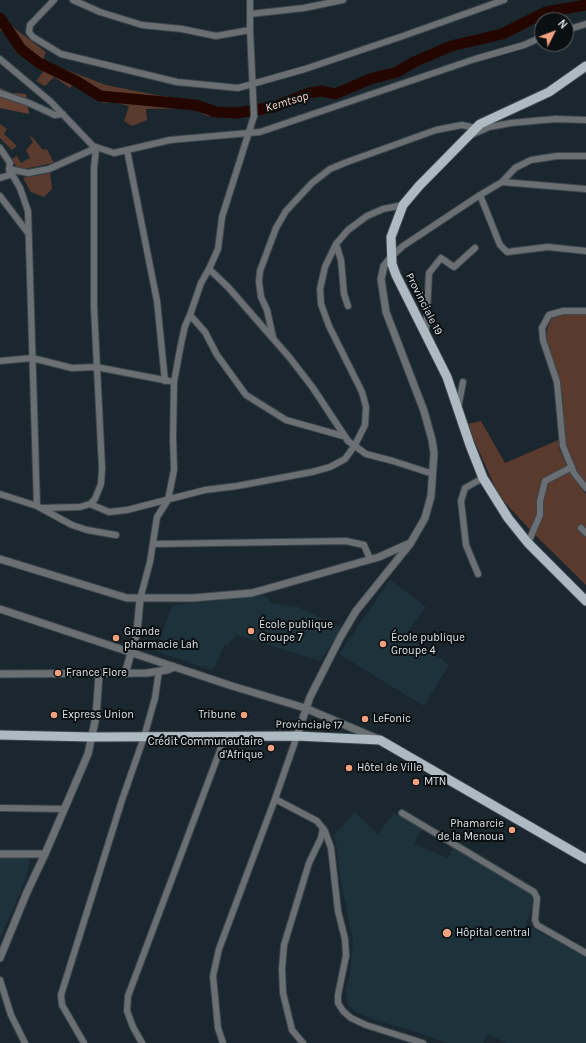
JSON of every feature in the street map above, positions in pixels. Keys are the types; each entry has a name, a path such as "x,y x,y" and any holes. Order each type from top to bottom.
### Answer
{"main road":[{"name":"Provinciale 19","path":"586,66 549,92 489,119 464,138 403,205 391,237 392,256 396,275 447,377 483,478 508,518 528,543 586,601"},
{"name":"Provinciale 17","path":"0,735 92,737 297,736 380,740 586,859"}],"street":[{"path":"54,0 30,25 29,32 33,37 61,54 177,82 238,88 305,69 504,0"},
{"path":"73,0 115,17 142,25 182,29 216,36 250,30"},
{"path":"125,674 137,632 140,599 150,562 157,517 168,500 174,470 174,382 185,326 201,283 218,249 222,218 254,116 250,0"},
{"path":"250,14 304,8 343,0"},
{"path":"574,28 586,24"},
{"path":"0,59 46,97 96,148 114,153 178,139 228,134 249,134 297,120 475,59 524,45 534,41"},
{"path":"0,93 29,103 55,115 63,114"},
{"path":"464,138 489,127 511,123 555,119 586,120"},
{"path":"274,339 261,297 259,282 260,271 276,228 286,211 312,183 330,169 436,130 462,125 476,128"},
{"path":"0,148 10,164 10,175 0,178"},
{"path":"9,168 28,173 49,169 96,148"},
{"path":"39,507 71,508 90,504 95,499 101,484 94,307 94,168 96,148"},
{"path":"127,150 157,301 165,381"},
{"path":"223,1043 218,1028 213,976 219,949 276,799 305,708 340,638 356,611 410,544 425,518 431,496 434,453 432,440 424,411 386,312 381,279 384,266 403,246 502,182 515,168 531,160 557,156 586,156"},
{"path":"9,168 20,188 28,211 32,312 32,358 39,507"},
{"path":"502,182 586,189"},
{"path":"480,195 500,245 507,252 548,248 586,251"},
{"path":"0,196 28,233"},
{"path":"90,504 109,512 168,500 205,490 237,486 330,468 345,459 355,445 365,425 366,406 362,392 329,326 321,304 320,288 325,266 336,244 348,230 367,216 383,209 403,205"},
{"path":"336,244 342,260 344,294 348,306"},
{"path":"426,334 429,273 441,258 454,268 475,248"},
{"path":"209,269 228,287 274,339 313,388 344,436 366,454 393,460 433,474"},
{"path":"586,311 563,311 549,315 542,328 543,340 557,382 563,446 572,467 586,488"},
{"path":"190,315 205,332 217,355 246,395 286,420 344,436"},
{"path":"0,361 32,358 72,368 96,368 174,382"},
{"path":"458,409 462,382"},
{"path":"528,543 540,515 540,501 545,481 572,467"},
{"path":"478,574 466,545 461,500 465,488 483,478"},
{"path":"0,494 39,507 72,525 87,530 116,535"},
{"path":"581,528 586,534"},
{"path":"153,544 346,540 364,545 370,559"},
{"path":"0,559 88,588 127,598 193,598 252,593 370,559 410,544"},
{"path":"0,608 174,667 305,708 380,740"},
{"path":"0,674 125,674 159,671 174,667"},
{"path":"84,1043 62,1005 61,995 122,800 144,737 155,698 159,671"},
{"path":"0,958 27,892 81,771 92,737 97,710 98,675"},
{"path":"142,1043 127,1011 128,996 225,736"},
{"path":"276,799 317,821 323,828 331,848 338,911 345,939 346,956 338,995 338,1003 351,1018 366,1025 422,1043"},
{"path":"0,808 64,809"},
{"path":"402,813 534,892 537,898 535,920 537,925 586,953"},
{"path":"303,1043 292,1030 283,993 282,969 284,945 309,863 321,838 323,828"},
{"path":"0,854 45,854"},
{"path":"0,980 11,1015 25,1043"}],"shaded area":[{"path":"0,12 9,24 46,52 43,60 59,67 106,85 197,101 209,107 249,108 248,115 207,116 191,108 146,109 147,120 132,126 124,121 129,106 113,102 104,103 73,84 70,88 54,77 45,86 36,81 43,72 16,52 3,30 0,30"},
{"path":"0,88 12,93 26,94 29,114 0,108"},
{"path":"0,124 7,129 4,134 17,146 12,150 0,138"},
{"path":"29,136 33,138 43,150 47,149 54,163 18,170 12,159 17,156 21,163 30,158 26,150 33,142"},
{"path":"50,173 52,189 44,197 31,192 23,178"},
{"path":"586,313 586,483 578,472 563,438 561,420 563,399 560,382 547,341 547,330 552,317 564,314"},
{"path":"481,421 505,463 563,438 559,448 571,474 586,494 586,585 532,532 499,496 467,424"},
{"name":"École publique Groupe 4","path":"390,580 426,607 406,634 449,665 424,706 339,654"},
{"name":"École publique Groupe 7","path":"264,595 272,603 298,607 342,628 320,661 237,635 227,645 224,645 215,667 211,670 156,651 171,608 175,605"},
{"name":"Hôpital central","path":"355,812 378,834 394,813 422,828 414,844 448,858 454,845 533,896 532,907 526,925 586,957 586,1043 506,1043 488,1034 483,1043 447,1043 417,1032 375,1020 356,1012 348,1005 345,991 350,974 353,941 341,882 336,842 333,836"},
{"path":"0,855 26,855 30,862 24,884 0,938"}],"waterway":[{"name":"Kemtsop","path":"0,18 21,49 39,63 76,81 100,96 196,105 216,112 237,113 274,107 309,93 322,91 335,94 370,79 397,72 414,62 451,46 502,34 546,12 586,5"}],"place":[{"name":"École publique Groupe 7","path":"251,631"},
{"name":"Grande pharmacie Lah","path":"116,638"},
{"name":"École publique Groupe 4","path":"383,644"},
{"name":"France Flore","path":"58,673"},
{"name":"Express Union","path":"54,715"},
{"name":"Tribune","path":"244,715"},
{"name":"LeFonic","path":"365,719"},
{"name":"Crédit Communautaire d'Afrique","path":"271,748"},
{"name":"Hôtel de Ville","path":"349,768"},
{"name":"MTN","path":"416,782"},
{"name":"Phamarcie de la Menoua","path":"512,830"},
{"name":"Hôpital central","path":"447,933"}]}
